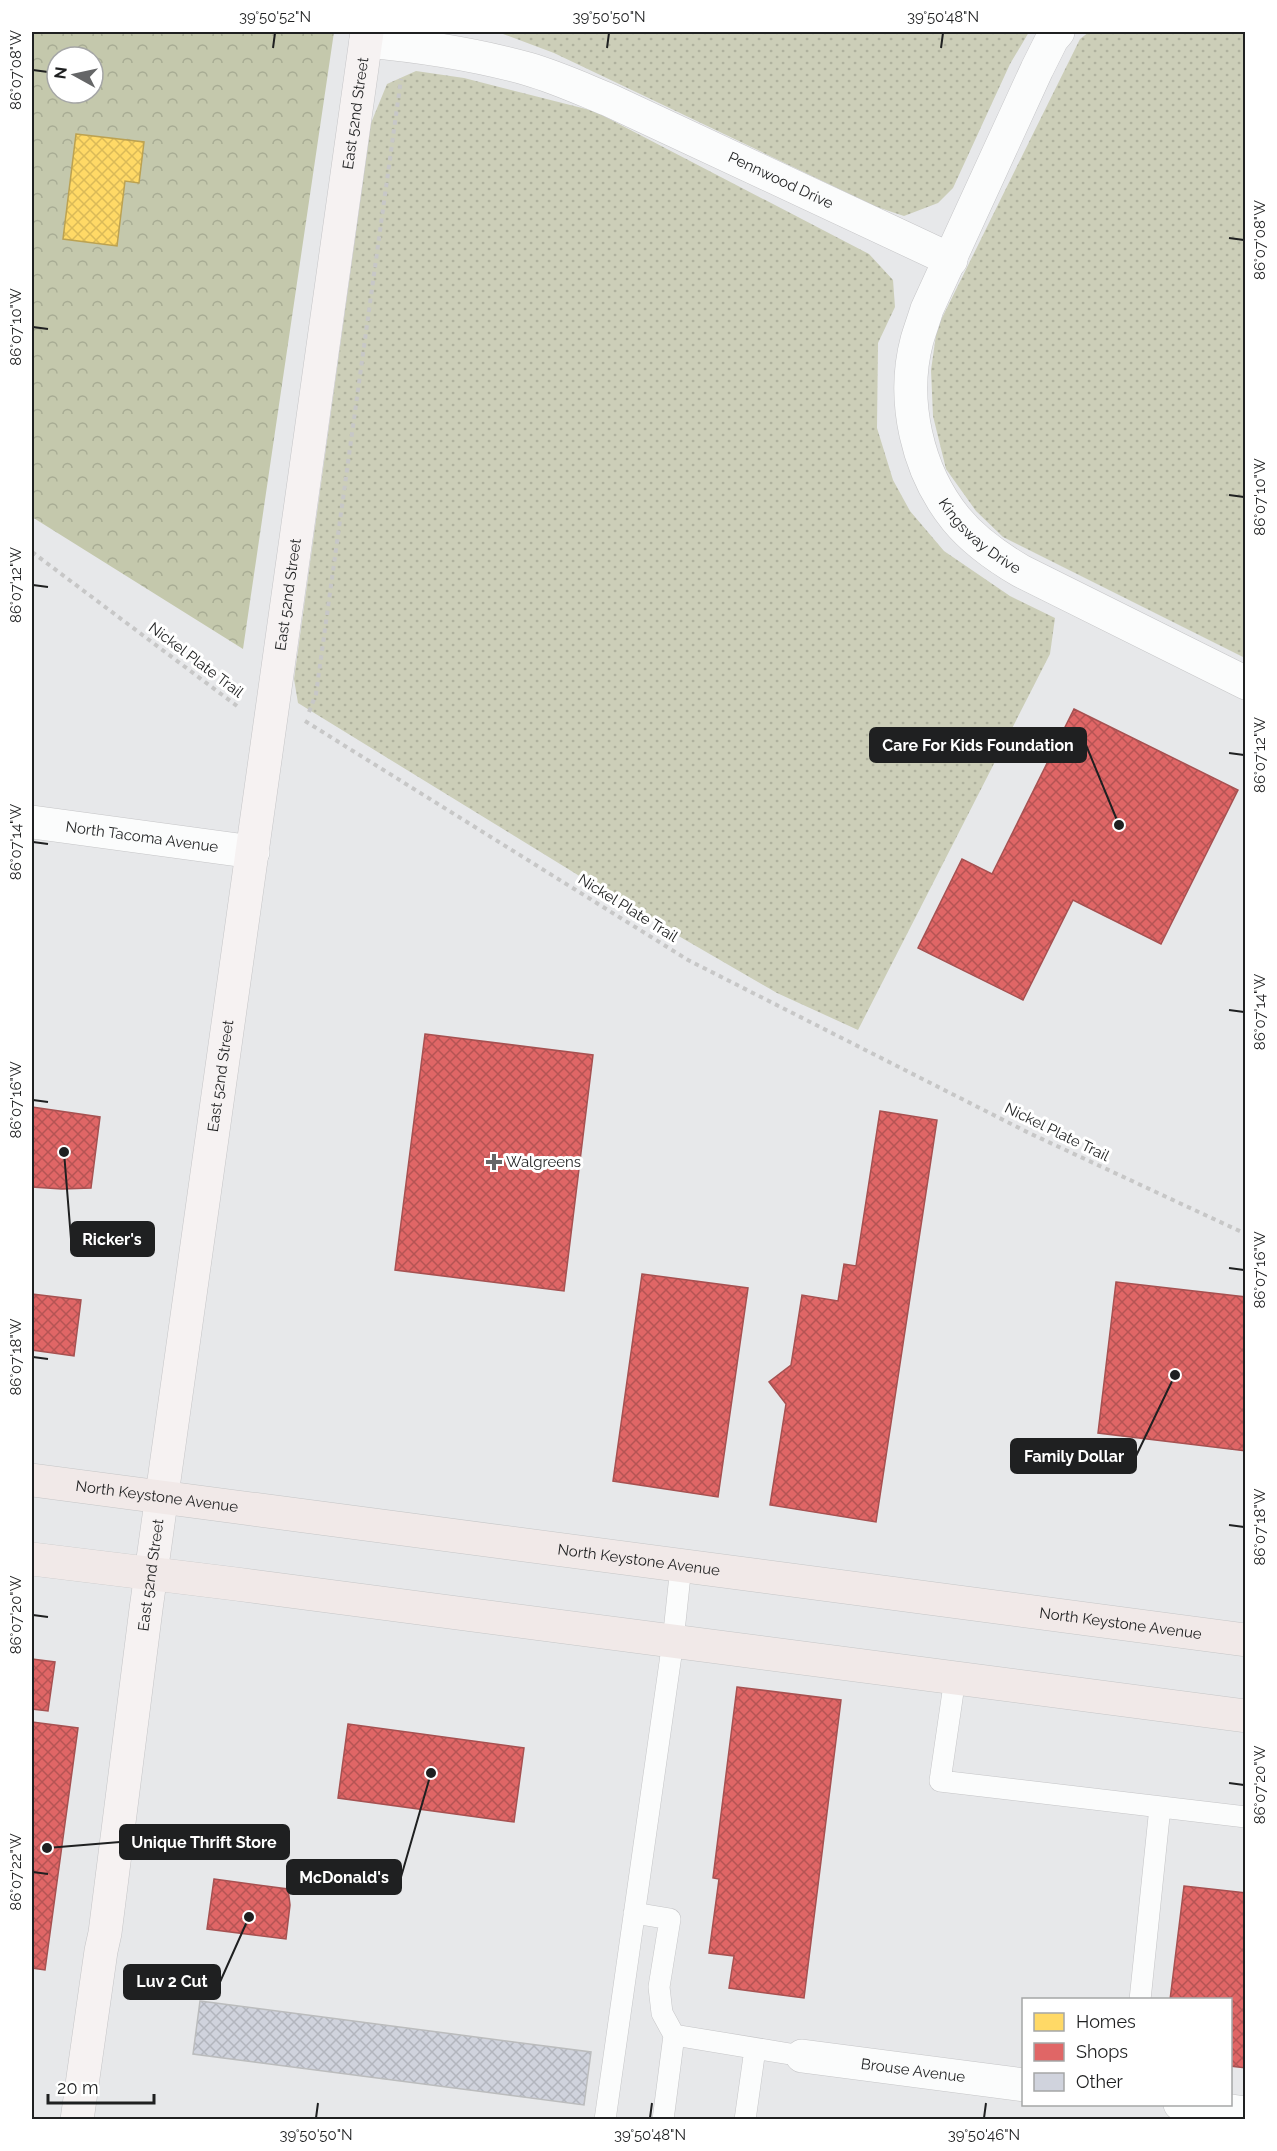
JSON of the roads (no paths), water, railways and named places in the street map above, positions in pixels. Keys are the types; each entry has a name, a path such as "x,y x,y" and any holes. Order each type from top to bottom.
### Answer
{"main road":[{"name":"North Keystone Avenue","path":"32,1480 1245,1640"},
{"path":"32,1559 1245,1716"}],"street":[{"path":"951,260 1037,69 1058,32"},
{"name":"Pennwood Drive","path":"366,36 475,56 527,69 576,86 951,260"},
{"name":"East 52nd Street","path":"77,2120 105,1933 122,1784 366,36"},
{"name":"Kingsway Drive","path":"951,260 927,309 917,341 912,375 912,409 918,443 929,475 956,518 979,542 1013,566 1245,683"},
{"name":"North Tacoma Avenue","path":"32,822 253,852"},
{"name":"Brouse Avenue","path":"802,2056 1022,2085"},
{"path":"1194,2106 1245,2113"}],"lane":[{"path":"605,2120 634,1913 640,1810 673,1641 681,1566"},
{"path":"956,1678 940,1781 1245,1817"},
{"path":"1140,1998 1160,1807"},
{"path":"634,1913 670,1919 660,1987 662,2013 674,2035 663,2120"},
{"path":"674,2035 802,2056"},
{"path":"745,2120 755,2049"}],"place":[{"name":"Care For Kids Foundation","path":"1119,825"},
{"name":"Ricker's","path":"64,1152"},
{"name":"Walgreens","path":"494,1162"},
{"name":"Family Dollar","path":"1175,1375"},
{"name":"McDonald's","path":"431,1773"},
{"name":"Unique Thrift Store","path":"47,1848"},
{"name":"Luv 2 Cut","path":"249,1917"}]}
